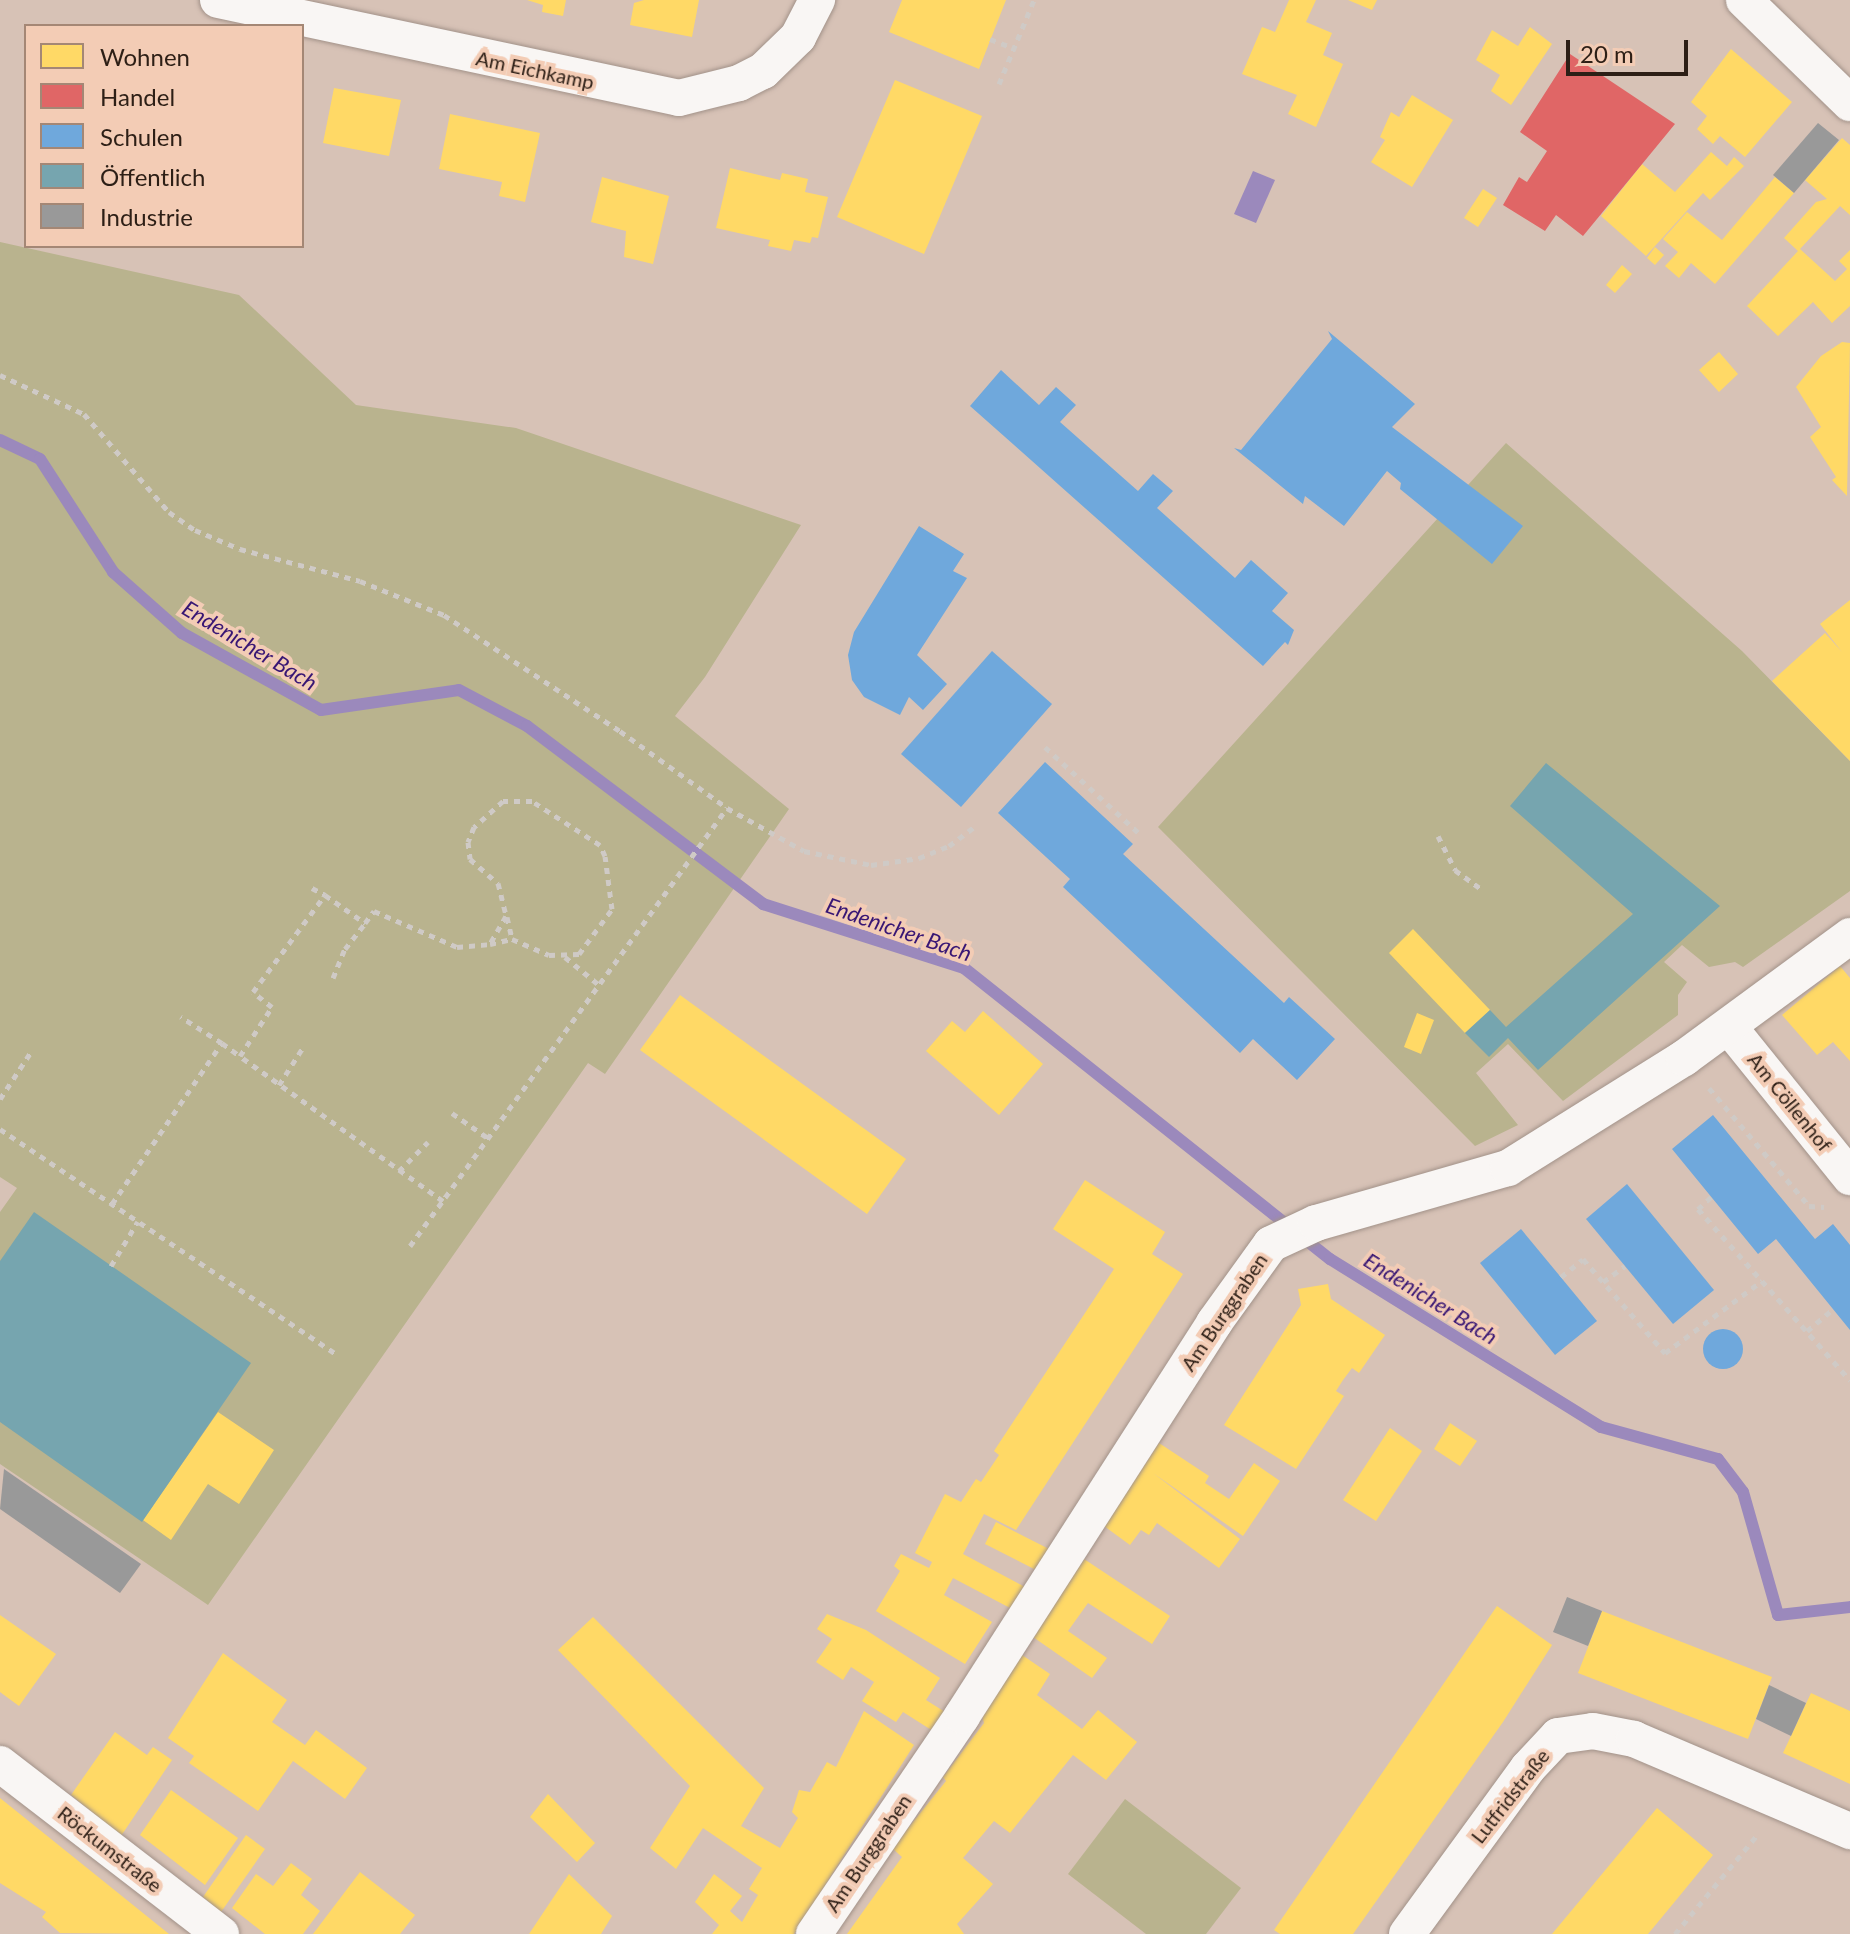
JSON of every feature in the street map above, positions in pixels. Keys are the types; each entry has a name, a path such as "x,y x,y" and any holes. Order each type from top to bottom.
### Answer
{"street":[{"name":"Am Eichkamp","path":"218,0 679,98 739,83 763,71 798,37 817,0"},
{"path":"1744,0 1850,103"},
{"name":"Am Burggraben","path":"814,1934 962,1716 1214,1323 1271,1244 1316,1223 1508,1168 1684,1058 1850,936"},
{"name":"Am Cöllenhof","path":"1729,1027 1850,1177"},
{"name":"Lutfridstraße","path":"1407,1934 1528,1768 1558,1736 1593,1731 1634,1739 1850,1831"},
{"name":"Röckumstraße","path":"0,1764 221,1934"}],"path":[{"path":"999,84 1034,0"},
{"path":"990,39 1014,48"},
{"path":"0,375 84,414 169,512 195,530 240,549 360,581 444,615 620,731 727,808 804,851 871,865 919,858 949,846 974,827"},
{"path":"1045,747 1139,833"},
{"path":"512,939 498,883 470,859 468,842 474,827 503,801 532,801 600,845 605,856 612,909 608,920 579,954 564,956"},
{"path":"410,1246 727,808"},
{"path":"1438,836 1455,870 1483,890"},
{"path":"312,888 365,923"},
{"path":"240,1056 272,1007 253,992 325,895"},
{"path":"333,978 345,949 374,911 457,947 512,939 564,956 598,984"},
{"path":"490,944 506,916"},
{"path":"181,1017 443,1201"},
{"path":"112,1204 222,1043"},
{"path":"279,1085 302,1049"},
{"path":"0,1099 31,1052"},
{"path":"1684,1058 1809,1206 1825,1207"},
{"path":"452,1113 488,1138"},
{"path":"0,1129 338,1355"},
{"path":"399,1171 428,1142"},
{"path":"1711,1197 1698,1209 1850,1380"},
{"path":"111,1266 138,1221"},
{"path":"1561,1277 1583,1259 1665,1353 1762,1281"},
{"path":"1603,1282 1625,1266"},
{"path":"1807,1331 1833,1309"},
{"path":"1675,1934 1784,1802"}],"shaded area":[{"path":"1253,171 1275,180 1256,223 1234,214"},
{"path":"0,242 239,295 356,405 516,428 801,525 705,677 675,716 789,809 605,1074 588,1063 208,1605 0,1464 0,1212 17,1188 0,1177"},
{"path":"1506,443 1742,651 1850,761 1850,891 1743,967 1735,962 1709,967 1682,945 1664,962 1687,982 1678,995 1678,1015 1563,1101 1508,1044 1476,1073 1518,1125 1475,1146 1158,827"},
{"path":"1125,1799 1241,1888 1206,1934 1146,1934 1068,1874"}],"building: Wohnen":[{"path":"527,0 566,0 563,16 542,12 543,5"},
{"path":"644,0 699,0 692,37 630,25 634,3"},
{"path":"902,0 1006,0 979,69 889,32"},
{"path":"1289,0 1316,0 1306,22 1332,33 1323,55 1343,64 1316,127 1288,114 1297,95 1242,74 1262,27 1275,32"},
{"path":"1348,0 1377,0 1372,10"},
{"path":"1530,27 1552,44 1511,105 1491,91 1500,75 1476,60 1492,30 1518,46"},
{"path":"1731,49 1792,102 1745,157 1720,136 1713,144 1697,129 1707,116 1691,102"},
{"path":"895,80 982,116 924,254 837,217"},
{"path":"334,88 401,100 389,156 323,143"},
{"path":"1412,95 1453,120 1412,187 1371,162 1385,140 1380,137 1391,112 1399,117"},
{"path":"450,114 540,133 525,202 499,196 502,182 439,169"},
{"path":"1842,138 1850,145 1850,215 1840,206 1800,249 1835,281 1847,269 1839,261 1850,250 1850,306 1832,323 1813,302 1778,336 1747,306 1798,251 1784,238 1816,202 1827,199 1805,180"},
{"path":"1711,152 1727,166 1734,157 1744,166 1710,200 1703,193 1646,256 1601,216 1642,164 1675,192"},
{"path":"730,168 780,180 782,173 808,179 805,192 828,197 818,238 812,237 810,243 794,240 791,251 768,246 770,240 716,228"},
{"path":"602,177 669,196 653,264 624,257 626,231 591,222"},
{"path":"1775,177 1794,193 1715,284 1691,263 1679,278 1665,266 1678,252 1663,239 1687,212 1722,240"},
{"path":"1483,189 1497,198 1478,227 1464,218"},
{"path":"1655,247 1664,255 1655,265 1647,258"},
{"path":"1622,265 1632,274 1615,293 1606,285"},
{"path":"1842,342 1850,343 1847,496 1832,480 1836,477 1810,437 1821,427 1796,387 1821,356"},
{"path":"1719,352 1738,374 1719,392 1699,370"},
{"path":"1850,600 1850,761 1772,681 1825,633 1842,652 1820,624"},
{"path":"1413,929 1490,1010 1465,1033 1389,953"},
{"path":"1840,966 1850,978 1850,1061 1833,1042 1817,1055 1782,1015"},
{"path":"680,995 906,1159 867,1214 640,1050"},
{"path":"983,1011 1043,1064 999,1115 926,1051 952,1021 965,1032"},
{"path":"1417,1013 1434,1020 1421,1054 1404,1047"},
{"path":"1085,1180 1165,1232 1152,1254 1183,1274 1016,1530 984,1514 963,1554 1025,1587 1012,1609 953,1578 944,1595 992,1622 965,1664 876,1611 900,1571 894,1566 901,1554 929,1568 932,1562 915,1553 945,1494 961,1502 976,1479 981,1482 999,1455 994,1451 1114,1269 1053,1229"},
{"path":"1328,1284 1331,1299 1385,1335 1359,1373 1352,1368 1343,1380 1336,1391 1344,1396 1296,1469 1224,1425 1301,1305 1298,1289"},
{"path":"218,1412 274,1450 239,1504 208,1484 171,1540 143,1520"},
{"path":"1450,1423 1477,1441 1460,1466 1434,1449"},
{"path":"1390,1428 1422,1451 1376,1521 1343,1500"},
{"path":"1159,1443 1209,1476 1205,1483 1229,1499 1254,1463 1280,1481 1243,1536 1153,1473 1240,1539 1219,1568 1157,1523 1149,1535 1141,1530 1130,1545 1104,1526"},
{"path":"996,1522 1049,1549 1036,1570 985,1544"},
{"path":"1084,1559 1170,1616 1152,1644 1088,1603 1068,1631 1107,1658 1092,1678 1033,1637"},
{"path":"1497,1606 1552,1645 1503,1722 1353,1934 1280,1934 1274,1930"},
{"path":"1602,1611 1772,1677 1748,1739 1578,1673"},
{"path":"827,1614 866,1630 940,1678 926,1700 945,1712 933,1731 903,1712 896,1722 862,1701 874,1682 851,1667 843,1680 816,1662 832,1639 817,1629"},
{"path":"0,1615 56,1654 19,1706 0,1692"},
{"path":"593,1617 764,1788 741,1826 780,1848 798,1818 792,1812 799,1790 810,1792 827,1762 836,1767 864,1711 914,1745 794,1934 712,1934 719,1925 695,1902 714,1874 742,1896 730,1911 742,1922 758,1895 749,1889 762,1868 703,1828 676,1869 650,1848 690,1786 558,1650"},
{"path":"223,1653 287,1700 272,1722 305,1745 316,1730 367,1768 345,1799 293,1761 258,1811 189,1763 194,1756 168,1738"},
{"path":"1022,1655 1050,1674 1037,1695 1082,1729 1098,1710 1137,1742 1106,1780 1073,1755 1010,1833 994,1821 963,1858 993,1884 957,1924 964,1934 847,1934 902,1857 892,1848 946,1781 943,1777 984,1723 981,1713"},
{"path":"1811,1693 1850,1711 1850,1784 1783,1753"},
{"path":"115,1732 147,1755 153,1747 172,1760 121,1836 71,1795"},
{"path":"171,1790 238,1838 205,1885 140,1835"},
{"path":"548,1794 595,1843 577,1862 530,1817"},
{"path":"0,1798 169,1934 60,1933 42,1917 46,1912 0,1883"},
{"path":"1657,1808 1713,1855 1648,1934 1552,1934"},
{"path":"246,1835 265,1849 221,1912 203,1897"},
{"path":"291,1863 312,1879 301,1895 320,1911 303,1934 265,1934 232,1908 256,1874 273,1886"},
{"path":"360,1872 415,1915 400,1934 313,1934"},
{"path":"569,1874 612,1916 601,1934 529,1934"}],"building: Handel":[{"path":"1570,54 1675,124 1583,236 1556,215 1545,231 1503,205 1519,177 1527,182 1547,151 1520,132"}],"building: Schulen":[{"path":"1328,331 1415,404 1392,427 1523,526 1492,564 1400,489 1401,483 1387,471 1344,526 1305,496 1303,504 1234,448 1241,450 1332,339"},
{"path":"1001,370 1039,405 1056,387 1076,405 1060,422 1138,491 1153,474 1173,491 1157,508 1235,578 1251,560 1288,593 1272,611 1294,630 1288,645 1285,642 1263,666 970,406"},
{"path":"919,526 964,554 953,571 967,578 917,655 947,684 923,710 909,697 900,715 864,697 852,680 848,655 854,632"},
{"path":"992,651 1052,704 961,807 901,754"},
{"path":"1045,762 1133,844 1123,854 1284,1003 1289,997 1335,1039 1297,1080 1253,1039 1240,1053 1063,887 1070,879 998,813"},
{"path":"1713,1115 1815,1239 1833,1224 1850,1245 1850,1330 1776,1239 1758,1254 1672,1149"},
{"path":"1627,1184 1714,1290 1673,1324 1586,1219"},
{"path":"1521,1229 1597,1321 1555,1355 1480,1263"},
{"path":"1723,1329 1737,1335 1743,1349 1737,1363 1723,1369 1709,1363 1703,1349 1709,1335"}],"building: Öffentlich":[{"path":"1546,763 1720,906 1538,1070 1508,1038 1489,1057 1465,1033 1490,1010 1506,1027 1633,914 1510,806"},
{"path":"34,1212 251,1363 142,1522 0,1422 0,1261"}],"building: Industrie":[{"path":"1818,123 1839,140 1794,193 1773,175"},
{"path":"4,1469 141,1564 120,1593 0,1509"},
{"path":"1567,1597 1602,1611 1588,1646 1553,1632"},
{"path":"1769,1685 1806,1703 1791,1736 1756,1719"}],"waterway":[{"name":"Endenicher Bach","path":"0,440 40,459 113,572 182,633 321,710 459,690 527,726 763,904 964,968 1330,1259 1601,1427 1718,1459 1743,1492 1778,1615 1850,1607"}]}
